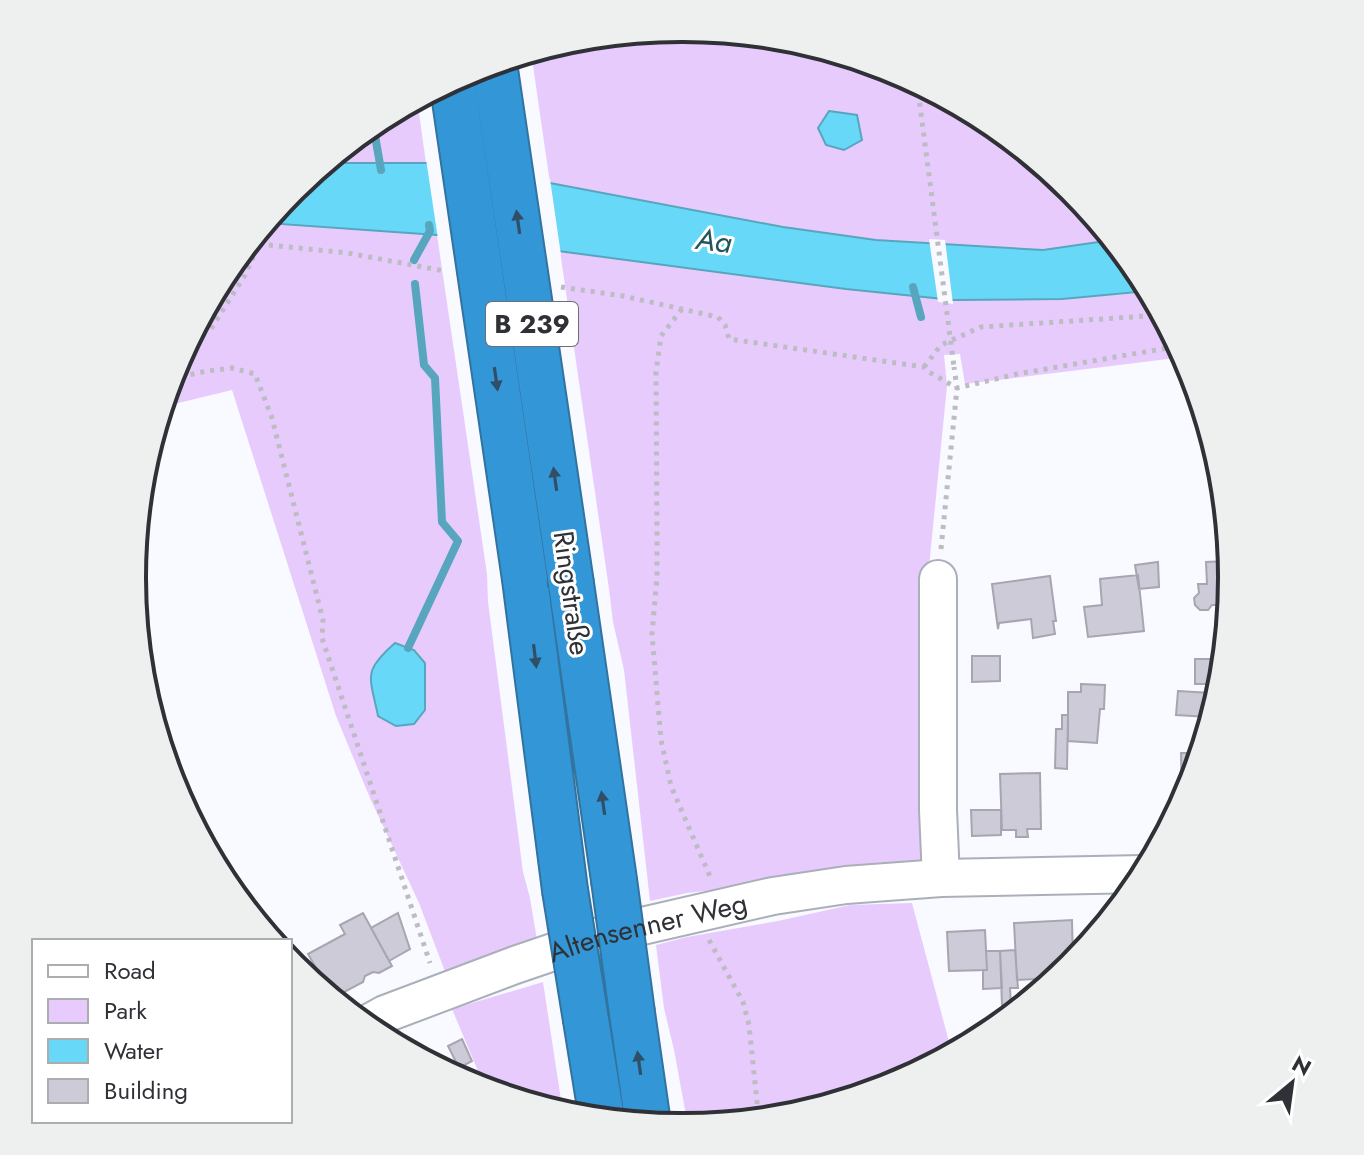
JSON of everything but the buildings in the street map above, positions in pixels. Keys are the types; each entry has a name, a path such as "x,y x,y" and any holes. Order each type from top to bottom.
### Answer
{"highway":[{"name":"Ringstraße","path":"496,76 648,1112"},
{"name":"Ringstraße","path":"454,93 525,579 565,890 600,1106"}],"street":[{"path":"938,579 941,878"},
{"name":"Altensenner Weg","path":"378,1018 603,935 773,896 846,885 941,878 1127,874"}],"path":[{"path":"919,97 957,388 938,579"},
{"path":"208,330 245,275 253,258"},
{"path":"682,309 661,336 656,372 657,561 652,634 661,740 671,786 706,864 712,946 743,1002 749,1025 758,1107"},
{"path":"924,367 941,345 981,327 1149,316"},
{"path":"729,339 924,367 957,388 1017,374 1165,348"},
{"path":"186,376 232,368 255,374 276,432 323,620 322,638 440,993"}],"green space":[{"path":"647,43 717,43 821,60 919,97 980,132 1008,153 1061,199 1099,242 1043,250 876,240 783,227 550,183 533,63 578,52"},
{"path":"419,111 426,163 344,163 384,132"},
{"path":"279,224 437,235 487,574 523,872 537,940 446,974 419,903 336,716 232,390 175,404 218,310"},
{"path":"560,251 845,289 953,300 1062,299 1135,293 1170,359 965,384 960,354 944,355 947,386 928,577 930,854 920,867 687,893 650,901 624,670 609,589"},
{"path":"912,903 949,1042 887,1072 821,1095 752,1108 686,1113 664,1008 656,945 850,905"},
{"path":"543,982 561,1099 479,1073 452,1009"}],"water":[{"path":"829,111 857,115 862,140 844,150 826,145 818,128"},
{"name":"Aa","path":"344,163 426,163 783,227 876,240 1043,250 1099,242 1135,292 1062,299 953,300 846,289 437,235 279,224"},
{"path":"395,643 414,650 425,663 425,710 414,724 396,726 378,716 371,675 377,661"}],"pier":[{"path":"426,159 550,179 561,255 438,239"},
{"path":"929,239 945,240 953,304 938,302"}],"waterway":[{"path":"376,138 381,170"},
{"path":"414,260 430,231 429,225"},
{"path":"408,648 458,541 442,522 435,378 424,365 415,284"},
{"path":"913,287 921,317"}]}
